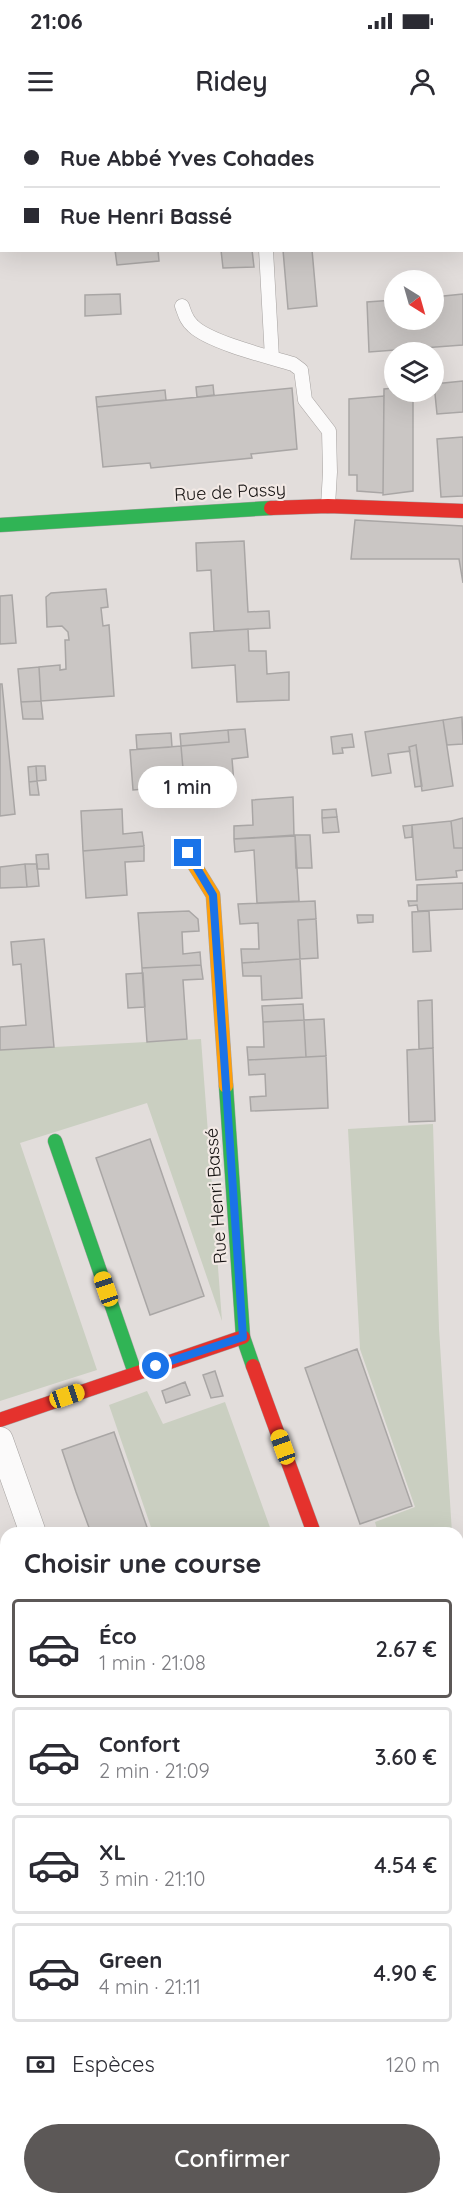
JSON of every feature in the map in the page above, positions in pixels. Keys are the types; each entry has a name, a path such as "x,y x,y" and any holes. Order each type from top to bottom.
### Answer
{"street":[{"name":"Rue de Passy","path":"0,525 218,510 328,506 463,511"},
{"name":"Rue Henri Bassé","path":"188,853 213,895 243,1337 312,1527"},
{"path":"55,1141 135,1373"},
{"path":"0,1420 243,1337"},
{"path":"0,1440 31,1527"}],"lane":[{"path":"266,252 272,358"},
{"path":"182,306 186,319 195,329 214,338 293,364 302,370 305,400 328,431 330,472 328,506"}],"shaded area":[{"path":"201,1039 222,1321 147,1103 20,1143 97,1370 0,1401 0,1050"},
{"path":"433,1124 439,1329 452,1527 376,1527 375,1522 415,1507 360,1349 348,1129"},
{"path":"147,1391 163,1424 225,1402 270,1527 151,1527 109,1405"}],"building":[{"path":"115,252 158,252 159,261 117,265"},
{"path":"221,252 252,252 254,267 223,268"},
{"path":"283,252 312,252 317,306 288,309"},
{"path":"120,294 121,314 85,316 85,295"},
{"path":"463,294 463,345 444,346 444,342 384,342 384,351 369,352 367,302 384,301 384,330 444,330 444,296"},
{"path":"463,381 463,412 437,414 436,402 444,402 444,383"},
{"path":"213,385 214,395 197,397 196,387"},
{"path":"292,388 297,449 251,454 252,458 151,468 150,463 103,467 97,407"},
{"path":"384,389 384,402 413,402 413,491 383,495"},
{"path":"165,390 166,400 97,407 96,397"},
{"path":"384,396 383,493 357,491 357,475 349,475 349,399"},
{"path":"463,437 463,496 441,497 437,439"},
{"path":"355,520 463,526 463,583 459,559 351,559"},
{"path":"244,541 248,612 269,611 270,628 214,631 211,570 197,571 196,543"},
{"path":"106,589 108,607 101,608 103,626 109,625 114,696 41,701 39,667 60,665 60,670 66,669 65,640 69,640 68,632 62,626 47,627 46,597 51,593"},
{"path":"12,595 16,643 0,644 0,596"},
{"path":"248,629 249,651 266,651 267,674 289,672 289,700 237,702 235,665 192,668 190,633"},
{"path":"39,667 41,701 21,702 18,669"},
{"path":"0,684 2,684 15,814 0,816"},
{"path":"41,701 43,719 23,719 21,702"},
{"path":"462,717 463,744 447,745 443,720"},
{"path":"443,720 453,786 422,791 416,745 409,747 410,751 388,754 391,773 372,776 365,732"},
{"path":"245,729 248,757 232,759 234,783 197,785 199,802 186,803 181,746 229,742 228,730"},
{"path":"228,730 229,742 181,746 180,734"},
{"path":"171,733 172,747 137,749 136,735"},
{"path":"352,734 354,747 342,748 343,753 333,754 331,737"},
{"path":"416,745 422,786 415,787 409,747"},
{"path":"181,746 186,803 173,804 171,787 133,790 130,750"},
{"path":"36,766 45,766 46,780 37,781"},
{"path":"36,766 37,781 29,782 28,767"},
{"path":"37,781 39,795 30,795 29,782"},
{"path":"293,797 294,836 234,839 234,826 253,825 252,800"},
{"path":"122,809 123,834 142,832 144,846 83,851 81,811"},
{"path":"336,809 337,817 322,818 322,810"},
{"path":"337,817 339,832 323,833 322,818"},
{"path":"463,818 463,848 454,848 451,821"},
{"path":"451,821 454,848 463,848 463,870 456,871 457,877 416,880 412,825"},
{"path":"412,825 412,837 405,838 403,826"},
{"path":"295,835 310,835 312,868 296,868"},
{"path":"295,835 299,901 257,903 254,850 235,852 234,839"},
{"path":"144,846 144,861 125,862 127,895 86,898 83,851"},
{"path":"48,854 49,869 37,869 36,855"},
{"path":"25,864 27,887 0,888 0,867"},
{"path":"25,864 37,864 39,886 27,887"},
{"path":"463,883 463,909 418,911 417,905 409,906 408,901 417,901 417,885"},
{"path":"315,901 316,919 298,920 300,959 242,963 241,949 259,949 258,923 240,924 238,904"},
{"path":"189,911 198,919 199,931 182,932 183,954 200,952 201,965 142,968 138,913"},
{"path":"429,911 431,951 413,952 412,912"},
{"path":"357,915 373,915 373,922 358,923"},
{"path":"316,919 318,958 300,959 298,920"},
{"path":"44,939 54,1047 0,1050 0,1027 26,1025 21,964 13,965 11,942"},
{"path":"300,959 302,998 262,1000 261,976 243,976 242,963"},
{"path":"201,965 203,979 183,980 187,1039 147,1042 142,968"},
{"path":"143,973 145,1007 128,1008 126,974"},
{"path":"432,1000 433,1048 419,1049 418,1001"},
{"path":"303,1004 304,1020 263,1022 262,1006"},
{"path":"324,1019 326,1056 306,1057 304,1020"},
{"path":"304,1020 306,1057 248,1060 247,1047 264,1047 263,1022"},
{"path":"433,1048 435,1121 409,1122 407,1050"},
{"path":"326,1056 328,1108 251,1111 250,1097 266,1096 265,1074 249,1075 248,1060"},
{"path":"150,1139 204,1296 150,1315 96,1158"},
{"path":"357,1349 412,1506 360,1524 305,1368"},
{"path":"215,1371 223,1396 211,1398 203,1375"},
{"path":"185,1382 190,1395 166,1403 162,1391"},
{"path":"114,1432 147,1527 89,1527 62,1450"}],"traffic: fast":[{"path":"0,525 271,508"},
{"path":"226,1086 243,1337 253,1366"},
{"path":"55,1141 135,1373"}],"traffic: slow":[{"path":"187,853 213,895 226,1086"}],"traffic: jam":[{"path":"271,508 328,506 463,511"},
{"path":"0,1420 243,1337"},
{"path":"253,1366 312,1527"}],"route":[{"path":"156,1366 243,1337 213,895 188,853"}]}
